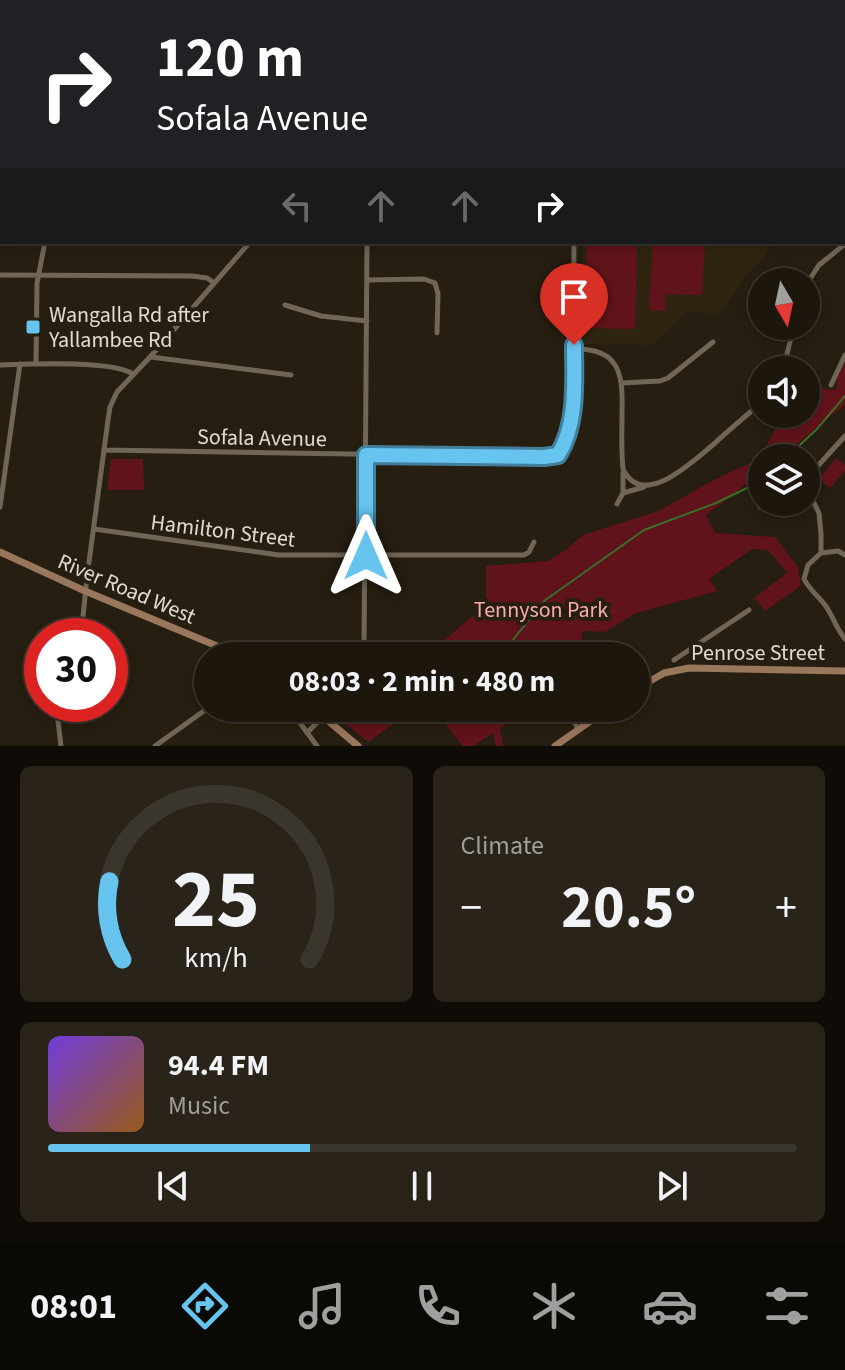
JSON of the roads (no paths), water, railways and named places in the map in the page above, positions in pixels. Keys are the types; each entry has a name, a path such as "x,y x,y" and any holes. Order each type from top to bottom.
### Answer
{"main road":[{"name":"River Road West","path":"0,552 207,642"},
{"name":"Penrose Street","path":"650,681 672,671 689,668 845,671"},
{"path":"330,722 358,746"},
{"path":"555,746 589,722"}],"street":[{"path":"36,364 38,276 45,244"},
{"path":"83,618 113,399 248,244"},
{"path":"364,642 367,244"},
{"path":"574,244 574,349 592,350 604,355 616,366 622,383 623,493 617,504"},
{"path":"817,268 845,244"},
{"path":"0,275 192,276 207,278 214,283"},
{"path":"367,280 424,279 435,283 438,294 437,333"},
{"path":"285,305 321,316 367,321"},
{"path":"622,383 668,378 713,342"},
{"name":"Sofala Avenue","path":"105,450 555,456 561,451 573,410 574,349"},
{"path":"831,385 845,355"},
{"path":"150,357 291,375"},
{"path":"0,507 20,364"},
{"path":"0,365 110,366 133,374"},
{"path":"623,493 677,474 748,414"},
{"path":"820,464 845,436"},
{"path":"623,469 633,482 648,485"},
{"path":"819,516 821,553"},
{"name":"Hamilton Street","path":"94,529 279,555 524,555 534,542"},
{"path":"845,555 838,551 821,553 808,565 804,574 807,585 827,607 836,629 845,639"},
{"path":"674,660 749,610"},
{"path":"155,746 194,718"},
{"path":"58,722 61,746"},
{"path":"299,722 317,746"},
{"path":"307,733 317,722"},
{"path":"575,722 578,730"}],"waterway":[{"path":"801,444 845,396"},
{"path":"511,642 544,601 644,530 748,487"}],"place":[{"name":"Wangalla Rd after Yallambee Rd","path":"33,327"}],"park label":[{"name":"Tennyson Park","path":"541,609"}]}
